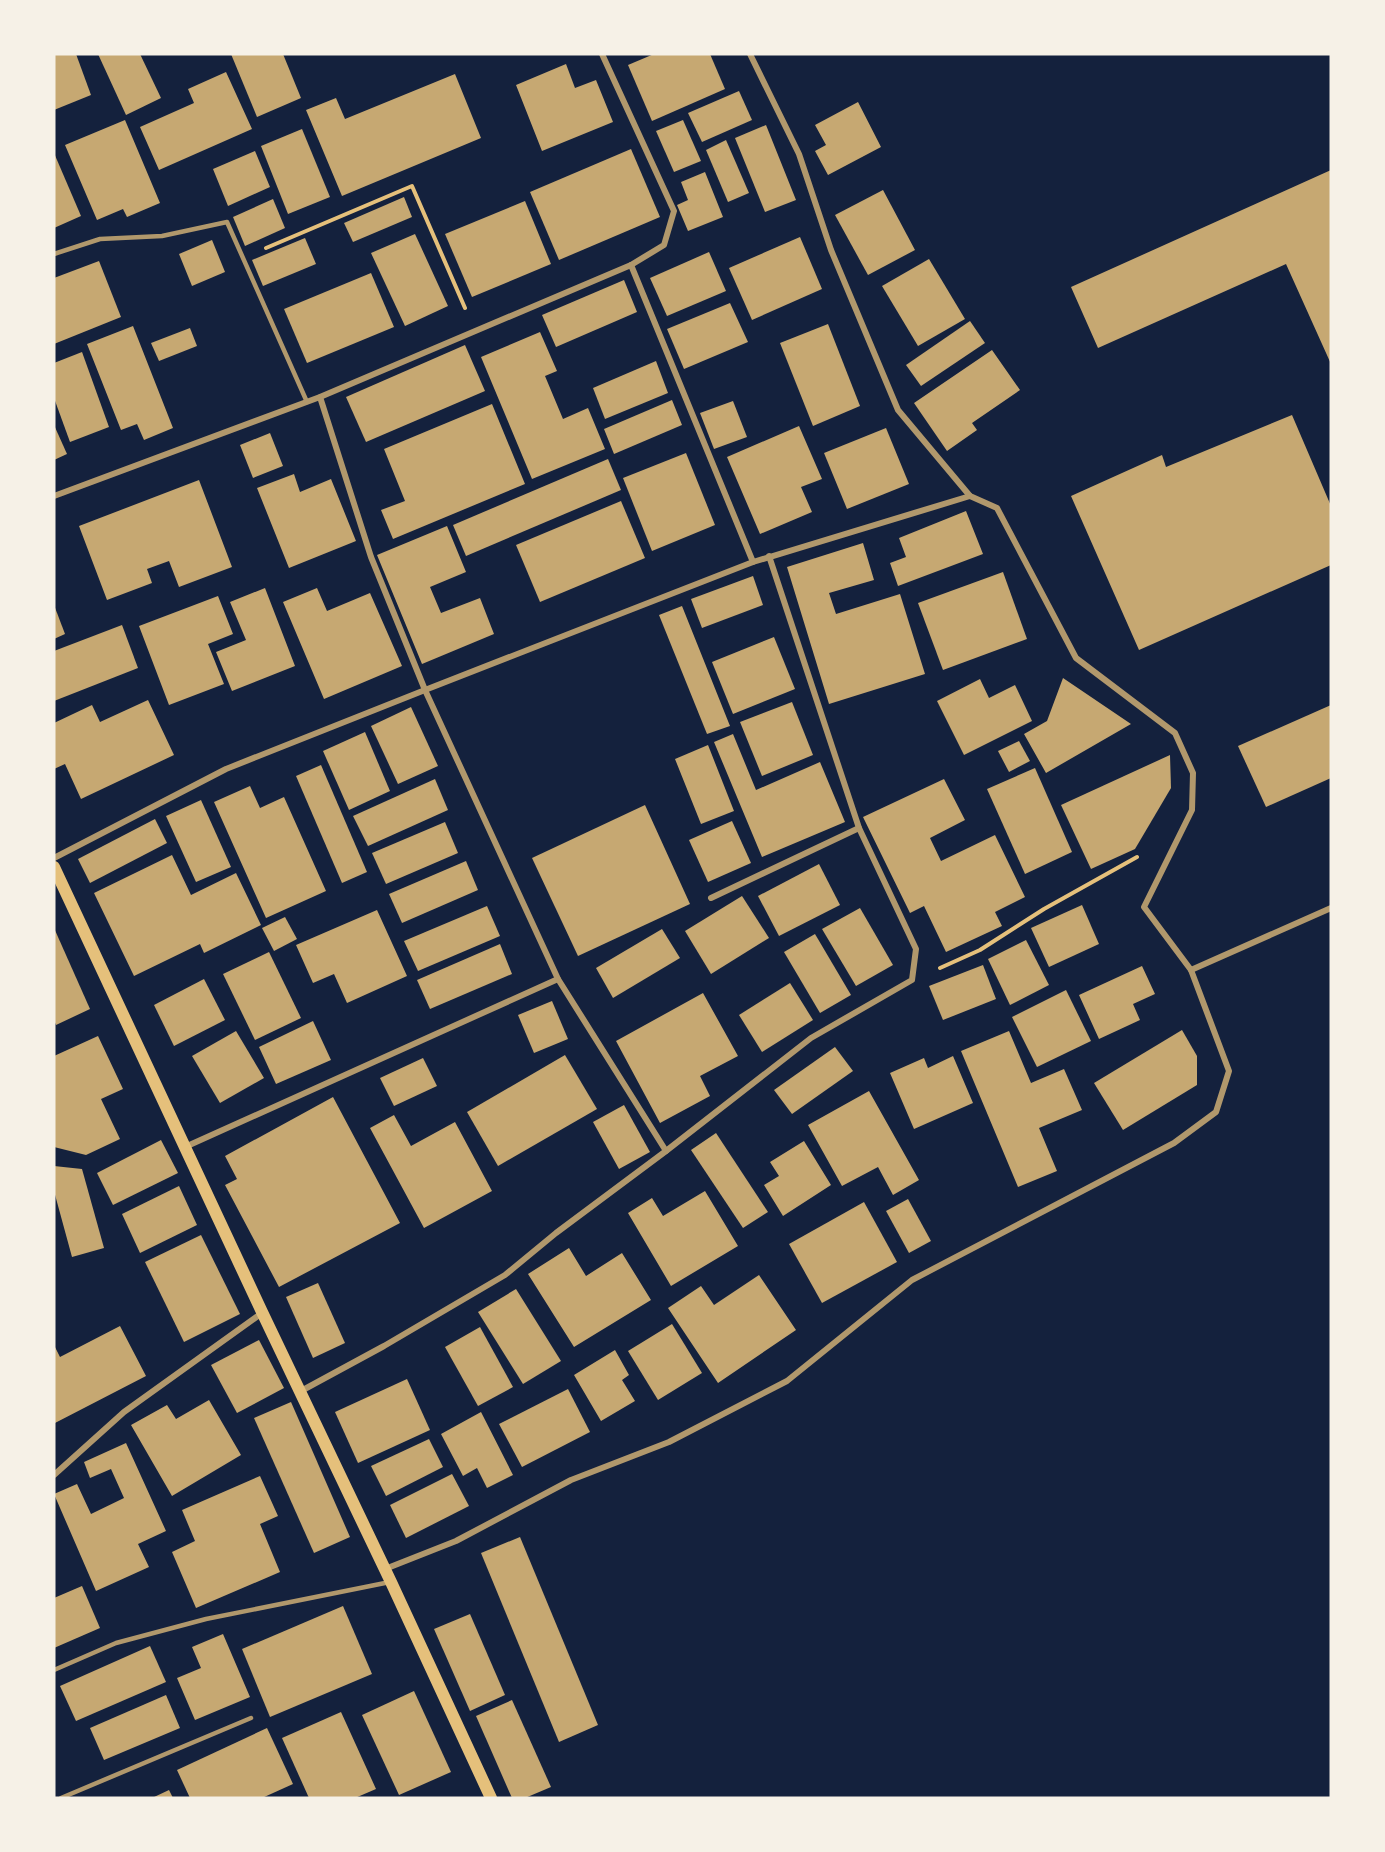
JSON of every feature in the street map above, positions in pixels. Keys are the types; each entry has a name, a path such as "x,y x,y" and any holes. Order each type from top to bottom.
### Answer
{"main road":[{"path":"54,867 262,1312 392,1582 491,1798"}],"street":[{"path":"54,496 320,397 631,265 664,245 674,211 602,54"},
{"path":"385,1569 456,1542 570,1480 669,1443 787,1381 912,1280 1174,1143 1216,1112 1229,1071 1191,970 1144,907 1192,810 1193,773 1175,733 1076,658 996,508 970,496 898,411 831,250 799,154 750,54"},
{"path":"631,265 753,562"},
{"path":"320,397 371,557 425,690 558,979 666,1150"},
{"path":"54,858 226,769 425,690 769,556 970,496"},
{"path":"300,1391 384,1346 505,1275 556,1233 811,1038 912,980 916,949 859,828 769,556"},
{"path":"711,898 859,828"},
{"path":"1191,970 1331,908"},
{"path":"185,1146 558,979"},
{"path":"54,1475 124,1412 262,1312"}],"lane":[{"path":"54,254 100,239 162,236 227,222 307,402"},
{"path":"54,1670 116,1643 195,1622 392,1582"},
{"path":"61,1798 251,1718"}],"path":[{"path":"243,258 412,186 475,331"},
{"path":"912,980 980,950 1044,909 1181,832"}],"building":[{"path":"54,54 76,54 91,95 54,110"},
{"path":"98,54 140,54 161,98 126,115"},
{"path":"231,54 283,54 301,98 257,117"},
{"path":"654,54 710,54 725,89 652,121 628,65"},
{"path":"566,64 575,88 596,80 613,122 542,151 516,85"},
{"path":"226,72 252,129 159,170 140,127 194,103 188,89"},
{"path":"455,74 481,138 342,196 306,110 336,98 345,119"},
{"path":"739,91 752,120 702,142 688,113"},
{"path":"858,102 881,147 828,175 815,151 826,145 815,125"},
{"path":"125,120 160,203 127,217 123,209 97,220 65,145"},
{"path":"683,120 701,161 674,172 656,131"},
{"path":"766,125 796,200 765,212 735,138"},
{"path":"302,129 330,197 288,214 261,146"},
{"path":"726,140 749,193 728,202 706,150"},
{"path":"631,149 660,217 559,260 530,192"},
{"path":"255,151 270,187 228,206 213,169"},
{"path":"54,153 81,216 54,228"},
{"path":"1331,170 1331,364 1286,264 1098,348 1071,287"},
{"path":"705,172 723,217 688,231 677,205 688,200 681,182"},
{"path":"883,190 915,250 868,275 835,215"},
{"path":"404,197 412,217 353,242 344,223"},
{"path":"273,199 285,228 245,246 233,217"},
{"path":"525,201 551,264 472,297 445,234"},
{"path":"415,234 448,306 405,326 371,253"},
{"path":"800,237 822,289 752,320 729,268"},
{"path":"305,238 316,264 263,286 252,260"},
{"path":"212,240 225,272 192,286 179,254"},
{"path":"709,252 726,291 667,316 650,278"},
{"path":"929,259 965,319 918,346 882,286"},
{"path":"99,261 121,317 54,344 54,278"},
{"path":"371,273 394,327 307,363 284,309"},
{"path":"624,280 637,312 556,347 542,315"},
{"path":"730,303 748,342 684,369 667,329"},
{"path":"970,321 985,343 921,386 906,365"},
{"path":"828,324 860,406 813,426 780,343"},
{"path":"133,326 173,428 144,440 137,424 121,430 87,344"},
{"path":"190,328 197,346 159,361 151,343"},
{"path":"540,332 557,371 545,376 563,419 588,408 605,449 532,479 481,357"},
{"path":"465,345 485,391 366,442 346,397"},
{"path":"992,350 1020,390 972,423 977,430 947,451 914,403"},
{"path":"82,352 109,427 70,442 54,398 54,363"},
{"path":"656,361 668,393 605,419 593,388"},
{"path":"672,400 682,425 614,454 604,429"},
{"path":"733,401 747,437 714,449 700,413"},
{"path":"492,404 525,484 393,539 381,510 405,501 384,449"},
{"path":"1292,415 1331,506 1331,565 1139,650 1071,496 1162,455 1166,467"},
{"path":"54,425 67,454 54,460"},
{"path":"799,426 822,479 801,487 812,512 760,534 727,457"},
{"path":"886,428 909,484 847,509 824,453"},
{"path":"270,433 283,466 253,478 240,445"},
{"path":"686,453 715,525 652,551 623,478"},
{"path":"608,459 621,490 466,556 453,525"},
{"path":"294,474 300,492 331,479 356,541 289,568 257,488"},
{"path":"199,480 232,567 179,587 169,561 147,569 152,583 107,600 79,526"},
{"path":"621,501 645,558 540,602 516,545"},
{"path":"966,511 983,554 898,586 890,563 906,557 899,538"},
{"path":"447,526 466,572 430,587 441,613 480,598 494,634 422,664 377,555"},
{"path":"863,543 874,580 829,593 836,614 900,594 925,674 829,704 787,567"},
{"path":"1003,572 1027,639 943,670 918,603"},
{"path":"753,576 763,605 702,628 691,599"},
{"path":"265,588 295,666 232,691 216,652 246,640 230,602"},
{"path":"317,588 327,611 370,593 402,666 324,699 283,602"},
{"path":"218,596 233,634 208,644 224,684 169,705 139,626"},
{"path":"54,605 65,634 54,639"},
{"path":"682,606 730,726 707,734 659,615"},
{"path":"122,625 138,668 54,701 54,651"},
{"path":"774,637 795,689 733,714 712,662"},
{"path":"1063,678 1131,724 1046,773 1024,734 1047,721"},
{"path":"980,679 989,698 1015,685 1032,721 964,755 937,701"},
{"path":"148,700 174,755 81,799 65,764 54,769 54,723 92,705 100,722"},
{"path":"792,702 813,755 762,776 740,722"},
{"path":"1331,705 1331,778 1266,807 1238,746"},
{"path":"411,707 438,766 398,784 371,726"},
{"path":"365,732 390,791 349,810 323,751"},
{"path":"733,734 756,790 820,762 845,822 762,857 714,742"},
{"path":"1019,741 1030,761 1009,772 998,751"},
{"path":"708,745 734,811 701,824 675,759"},
{"path":"1170,755 1171,788 1135,849 1091,869 1061,805"},
{"path":"321,765 367,872 342,883 296,776"},
{"path":"1035,768 1072,852 1025,874 987,789"},
{"path":"435,779 448,810 368,846 353,816"},
{"path":"944,779 965,820 930,838 941,861 995,835 1025,897 995,912 1002,926 946,952 924,906 910,913 863,817"},
{"path":"250,786 260,808 284,797 326,891 266,918 214,802"},
{"path":"201,800 231,867 196,882 166,816"},
{"path":"645,805 690,904 578,956 532,858"},
{"path":"155,819 167,843 90,883 78,859"},
{"path":"732,821 751,863 708,882 689,840"},
{"path":"445,822 458,853 386,884 372,853"},
{"path":"172,855 191,895 236,873 261,925 204,953 200,944 134,976 94,893"},
{"path":"466,861 478,890 402,923 389,894"},
{"path":"819,864 840,905 779,936 758,896"},
{"path":"742,896 769,938 711,974 685,931"},
{"path":"1082,905 1099,944 1049,967 1031,928"},
{"path":"487,906 500,936 418,971 404,941"},
{"path":"860,908 893,965 856,986 822,929"},
{"path":"377,910 407,976 347,1003 334,974 313,983 296,945"},
{"path":"285,917 297,939 274,951 262,928"},
{"path":"54,928 90,1009 56,1025 54,1020"},
{"path":"662,929 680,958 613,998 596,968"},
{"path":"815,934 851,995 820,1013 784,952"},
{"path":"1026,940 1049,985 1010,1005 988,959"},
{"path":"500,944 512,974 430,1009 417,980"},
{"path":"269,952 301,1018 255,1040 223,974"},
{"path":"983,965 996,999 943,1020 929,986"},
{"path":"1142,966 1155,994 1133,1004 1140,1020 1099,1039 1079,995"},
{"path":"204,979 225,1020 174,1046 154,1005"},
{"path":"790,983 813,1020 762,1052 739,1015"},
{"path":"1066,990 1091,1041 1037,1067 1012,1017"},
{"path":"703,993 738,1056 700,1076 710,1096 660,1123 616,1041"},
{"path":"552,1001 568,1039 534,1053 518,1015"},
{"path":"313,1021 331,1060 276,1084 259,1047"},
{"path":"1182,1030 1197,1056 1197,1085 1123,1130 1094,1083"},
{"path":"236,1031 264,1078 220,1103 192,1056"},
{"path":"1009,1031 1031,1083 1064,1069 1082,1110 1039,1128 1057,1171 1018,1187 961,1051"},
{"path":"98,1036 123,1089 101,1099 120,1139 86,1155 54,1147 54,1056"},
{"path":"835,1047 853,1071 792,1114 774,1090"},
{"path":"565,1055 597,1109 498,1166 467,1112"},
{"path":"953,1056 973,1103 914,1129 890,1073 924,1058 928,1068"},
{"path":"423,1058 437,1086 394,1106 380,1078"},
{"path":"869,1091 919,1180 893,1195 878,1167 842,1186 808,1125"},
{"path":"333,1097 400,1223 279,1287 225,1185 237,1179 225,1156"},
{"path":"624,1105 650,1152 619,1169 593,1122"},
{"path":"394,1115 411,1146 455,1122 492,1191 424,1228 370,1128"},
{"path":"716,1133 768,1212 743,1228 691,1150"},
{"path":"161,1140 178,1173 113,1205 97,1173"},
{"path":"804,1141 831,1185 783,1216 764,1185 779,1176 770,1162"},
{"path":"54,1166 82,1169 104,1248 72,1257 54,1191"},
{"path":"179,1186 197,1225 140,1253 122,1214"},
{"path":"705,1191 738,1246 671,1286 628,1213 652,1198 663,1216"},
{"path":"908,1199 931,1241 909,1253 886,1211"},
{"path":"864,1202 897,1262 822,1303 789,1244"},
{"path":"201,1235 240,1314 184,1342 145,1262"},
{"path":"569,1248 586,1276 622,1253 651,1300 574,1347 528,1274"},
{"path":"759,1275 796,1330 718,1383 668,1308 701,1286 714,1305"},
{"path":"318,1283 345,1343 313,1358 286,1297"},
{"path":"516,1289 561,1361 523,1384 478,1312"},
{"path":"672,1324 702,1373 658,1400 628,1351"},
{"path":"120,1326 146,1376 55,1423 54,1345 60,1357"},
{"path":"480,1327 513,1387 478,1406 445,1347"},
{"path":"259,1340 284,1388 237,1413 211,1365"},
{"path":"615,1350 629,1375 622,1380 635,1401 601,1421 574,1375"},
{"path":"407,1379 430,1430 358,1463 335,1412"},
{"path":"568,1389 590,1432 522,1467 499,1424"},
{"path":"209,1400 241,1455 172,1496 131,1425 167,1405 176,1419"},
{"path":"291,1402 350,1537 314,1553 254,1418"},
{"path":"481,1412 513,1475 487,1488 477,1468 463,1476 441,1434"},
{"path":"429,1439 443,1467 386,1496 371,1466"},
{"path":"126,1443 166,1531 138,1544 149,1567 96,1591 54,1494 77,1484 91,1514 124,1498 111,1469 90,1478 84,1462"},
{"path":"452,1474 469,1506 406,1538 390,1505"},
{"path":"260,1476 278,1516 260,1524 280,1572 196,1608 172,1552 195,1541 182,1510"},
{"path":"520,1537 598,1725 559,1742 481,1553"},
{"path":"82,1586 100,1628 54,1648 54,1598"},
{"path":"343,1606 372,1674 270,1717 242,1649"},
{"path":"470,1614 505,1695 470,1711 434,1629"},
{"path":"223,1634 250,1697 195,1720 177,1678 201,1668 192,1647"},
{"path":"150,1646 166,1682 76,1721 60,1686"},
{"path":"414,1691 451,1772 399,1795 362,1715"},
{"path":"166,1695 180,1728 104,1760 90,1728"},
{"path":"512,1700 551,1787 525,1798 512,1798 476,1716"},
{"path":"341,1712 376,1789 355,1798 309,1798 282,1738"},
{"path":"267,1728 293,1784 262,1798 190,1798 177,1770"},
{"path":"169,1790 173,1798 152,1798"}]}
